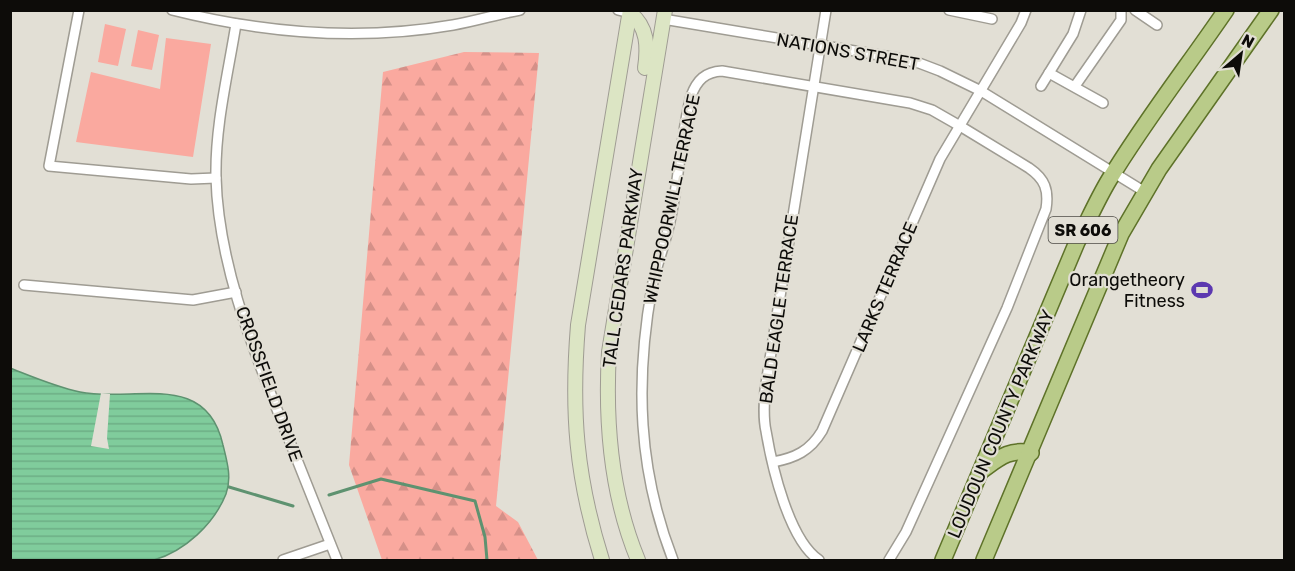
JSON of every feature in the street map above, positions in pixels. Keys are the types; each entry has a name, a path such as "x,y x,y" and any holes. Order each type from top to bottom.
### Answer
{"main road":[{"name":"LOUDOUN COUNTY PARKWAY","path":"943,561 1077,242 1113,173 1226,10"},
{"name":"LOUDOUN COUNTY PARKWAY","path":"984,561 1121,234 1145,192 1271,10"},
{"path":"626,12 639,20 648,45 642,90 648,105"},
{"name":"TALL CEDARS PARKWAY","path":"602,561 582,488 577,447 574,369 578,325 626,12"},
{"name":"TALL CEDARS PARKWAY","path":"638,561 623,513 613,464 607,404 608,375 613,321 648,105 660,13"},
{"path":"981,471 1002,456 1018,450 1031,453"}],"street":[{"path":"79,10 49,166 191,179 216,178"},
{"path":"172,10 236,24 287,30 375,32 453,25 520,10"},
{"name":"BALD EAGLE TERRACE","path":"819,561 797,536 786,508 765,430 765,390 826,10"},
{"path":"949,10 973,13 992,19"},
{"name":"LARKS TERRACE","path":"773,462 791,458 807,450 822,431 940,159 1021,23 1026,10"},
{"path":"1041,86 1073,34 1081,10"},
{"path":"1075,86 1120,20 1121,10"},
{"path":"1135,10 1157,25"},
{"name":"NATIONS STREET","path":"660,13 820,46 908,60 940,71 981,91 1145,192"},
{"name":"CROSSFIELD DRIVE","path":"236,24 218,134 216,178 222,235 236,292 257,359 337,561"},
{"name":"WHIPPOORWILL TERRACE","path":"673,561 660,526 647,473 641,417 643,354 652,285 669,225 691,96 703,76 712,71 910,103 932,110 1040,177 1047,188 1046,209 992,340 906,532 889,561"},
{"path":"1050,73 1103,103"},
{"path":"24,285 193,300 236,292"},
{"path":"283,561 330,544"}],"green space":[{"path":"105,24 126,29 118,66 98,62"},
{"path":"138,30 159,35 152,70 131,66"},
{"path":"166,38 211,44 193,157 76,142 91,72 160,89"},
{"path":"464,52 539,53 496,506 518,522 538,560 382,560 349,465 383,72"}],"shaded area":[{"path":"10,368 53,385 80,392 165,394 184,398 201,406 214,421 223,445 228,470 229,482 226,494 214,516 187,543 166,556 154,560 11,560"}],"pier":[{"path":"101,393 110,394 107,438 109,449 91,446"}],"waterway":[{"path":"329,495 381,479 475,501 485,537 487,560"},
{"path":"229,487 293,506"}],"place":[{"name":"Orangetheory Fitness","path":"1202,290"}]}
